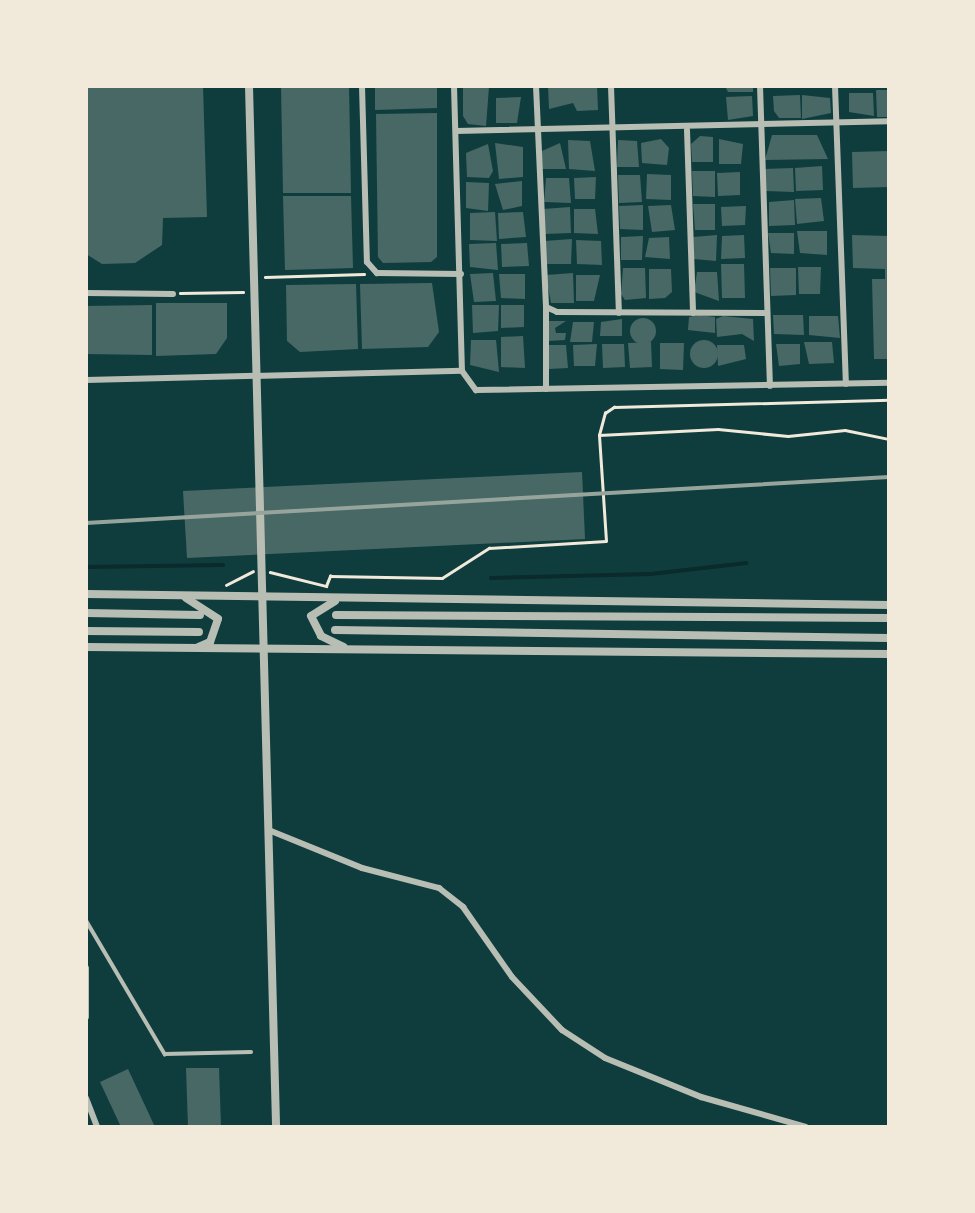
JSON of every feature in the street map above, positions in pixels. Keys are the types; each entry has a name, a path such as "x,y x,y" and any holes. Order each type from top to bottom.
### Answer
{"street":[{"path":"249,86 266,596 276,1127"},
{"path":"362,86 363,245 377,273 461,274"},
{"path":"454,86 462,371 476,390 889,383"},
{"path":"536,86 546,307 546,389"},
{"path":"611,86 619,313"},
{"path":"760,86 770,386"},
{"path":"835,86 846,384"},
{"path":"456,131 687,130 889,121"},
{"path":"687,130 693,313"},
{"path":"86,293 173,294"},
{"path":"546,307 619,313 767,313"},
{"path":"86,380 462,371"},
{"path":"86,594 889,605"},
{"path":"174,595 201,602 218,619 210,642 192,650"},
{"path":"349,598 318,607 311,616 321,636 350,649"},
{"path":"86,613 200,615"},
{"path":"336,615 889,618"},
{"path":"335,630 889,638"},
{"path":"86,631 199,632"},
{"path":"86,647 889,654"},
{"path":"271,831 362,868 439,888 463,907 512,977 562,1030 605,1058 701,1097 806,1127"},
{"path":"86,968 86,1017"},
{"path":"86,1098 97,1127"}],"lane":[{"path":"86,920 165,1054 251,1052"}],"path":[{"path":"255,277 377,273"},
{"path":"173,294 255,291"},
{"path":"227,585 244,571 265,571 326,586 330,576 442,578 489,548 606,541 599,435 605,413 614,407 889,400"},
{"path":"599,435 718,429 788,436 845,430 889,439"}],"building":[{"path":"86,86 203,86 207,217 163,218 162,245 135,263 102,264 86,254"},
{"path":"281,86 349,86 351,193 283,193"},
{"path":"375,86 437,86 437,108 375,110"},
{"path":"548,86 597,86 598,110 577,111 573,103 549,109"},
{"path":"725,86 753,86 753,92 728,92"},
{"path":"463,87 489,87 486,126 468,124 463,116"},
{"path":"876,90 889,90 889,117 877,117"},
{"path":"849,93 873,93 874,116 849,112"},
{"path":"800,95 801,118 779,118 774,111 773,96"},
{"path":"802,95 830,98 831,113 802,119"},
{"path":"752,96 753,116 728,120 726,97"},
{"path":"521,97 517,123 496,123 496,98"},
{"path":"437,113 437,257 431,262 383,263 378,257 376,114"},
{"path":"772,135 817,135 828,159 765,160"},
{"path":"700,136 713,137 713,162 692,162 691,144"},
{"path":"661,139 669,148 667,165 642,163 641,143"},
{"path":"719,139 743,144 741,164 719,164"},
{"path":"568,140 590,141 595,171 569,169"},
{"path":"618,140 637,141 639,167 617,167"},
{"path":"495,143 523,147 523,177 499,179"},
{"path":"560,143 566,169 542,169 542,151"},
{"path":"488,144 493,171 489,178 467,177 466,153"},
{"path":"889,151 889,187 853,188 852,152"},
{"path":"822,166 823,190 796,191 795,168"},
{"path":"793,168 794,192 766,191 764,169"},
{"path":"692,171 715,171 715,197 693,196"},
{"path":"740,172 740,195 718,196 717,173"},
{"path":"647,174 671,175 671,200 646,199"},
{"path":"618,175 640,175 642,202 619,203"},
{"path":"596,177 595,199 575,199 574,178"},
{"path":"546,178 569,178 571,203 544,202"},
{"path":"522,181 522,206 503,210 495,184"},
{"path":"466,182 489,183 488,211 466,208"},
{"path":"283,196 351,196 353,268 285,270"},
{"path":"821,198 824,221 797,224 795,199"},
{"path":"794,200 795,225 769,226 769,202"},
{"path":"693,204 715,204 715,230 695,230"},
{"path":"643,205 643,230 620,229 619,206"},
{"path":"671,205 675,230 652,232 648,206"},
{"path":"746,206 745,225 722,226 721,207"},
{"path":"570,207 571,233 544,234 543,209"},
{"path":"574,209 595,209 598,234 574,233"},
{"path":"495,212 497,241 470,240 470,213"},
{"path":"523,212 526,237 499,239 498,213"},
{"path":"797,231 827,231 827,255 800,253"},
{"path":"768,233 794,233 794,254 771,253"},
{"path":"717,235 716,261 694,259 693,237"},
{"path":"744,235 745,258 721,259 722,236"},
{"path":"852,235 889,236 889,359 874,359 872,279 885,279 885,269 853,268"},
{"path":"643,236 642,260 621,260 621,237"},
{"path":"669,237 670,259 645,257 649,238"},
{"path":"572,239 571,264 545,264 544,241"},
{"path":"576,240 601,241 602,265 577,264"},
{"path":"496,243 498,270 470,267 469,244"},
{"path":"527,243 529,266 502,267 501,244"},
{"path":"721,264 744,264 745,298 722,298"},
{"path":"798,267 821,267 820,294 799,294"},
{"path":"623,268 645,268 646,298 625,300 621,294"},
{"path":"770,268 796,268 796,295 771,296"},
{"path":"649,269 671,269 672,292 665,298 649,299"},
{"path":"697,272 717,272 719,301 694,292"},
{"path":"493,273 496,301 474,302 470,274"},
{"path":"573,273 574,303 551,303 546,275"},
{"path":"499,274 525,274 525,299 501,298"},
{"path":"576,275 600,275 594,301 576,301"},
{"path":"432,283 439,332 428,347 362,349 360,284"},
{"path":"356,284 358,349 300,352 287,341 286,285"},
{"path":"156,303 227,303 227,338 216,354 156,356"},
{"path":"152,305 152,355 86,354 86,306"},
{"path":"472,305 499,305 498,331 473,333"},
{"path":"501,305 524,305 524,327 501,328"},
{"path":"773,315 803,315 804,335 774,334"},
{"path":"723,316 753,319 754,341 742,334 717,337 716,319"},
{"path":"809,316 838,316 840,338 809,335"},
{"path":"689,317 715,317 715,333 688,330"},
{"path":"643,318 652,322 656,331 652,340 643,344 634,340 630,331 634,322"},
{"path":"622,319 622,336 600,336 601,322"},
{"path":"549,321 566,321 555,328 556,333 566,333 565,340 548,341"},
{"path":"573,322 594,322 592,342 570,342"},
{"path":"523,336 525,368 501,367 501,337"},
{"path":"471,340 496,340 499,372 470,365"},
{"path":"704,340 714,344 718,354 714,364 704,368 694,364 690,354 694,344"},
{"path":"651,342 652,367 630,368 628,343"},
{"path":"804,342 832,342 834,363 809,364"},
{"path":"660,343 684,343 683,370 660,369"},
{"path":"597,344 595,366 574,366 573,345"},
{"path":"602,344 624,344 625,367 603,368"},
{"path":"776,344 800,344 800,364 779,366"},
{"path":"548,345 566,345 568,368 549,369"},
{"path":"717,345 744,345 746,359 718,366"},
{"path":"582,472 585,539 187,558 183,491"},
{"path":"186,1068 219,1068 221,1127 188,1127"},
{"path":"128,1069 155,1127 121,1127 100,1082"}],"waterway":[{"path":"491,578 651,574 746,563"},
{"path":"86,567 223,565"}],"railway":[{"path":"86,523 889,477"}]}
